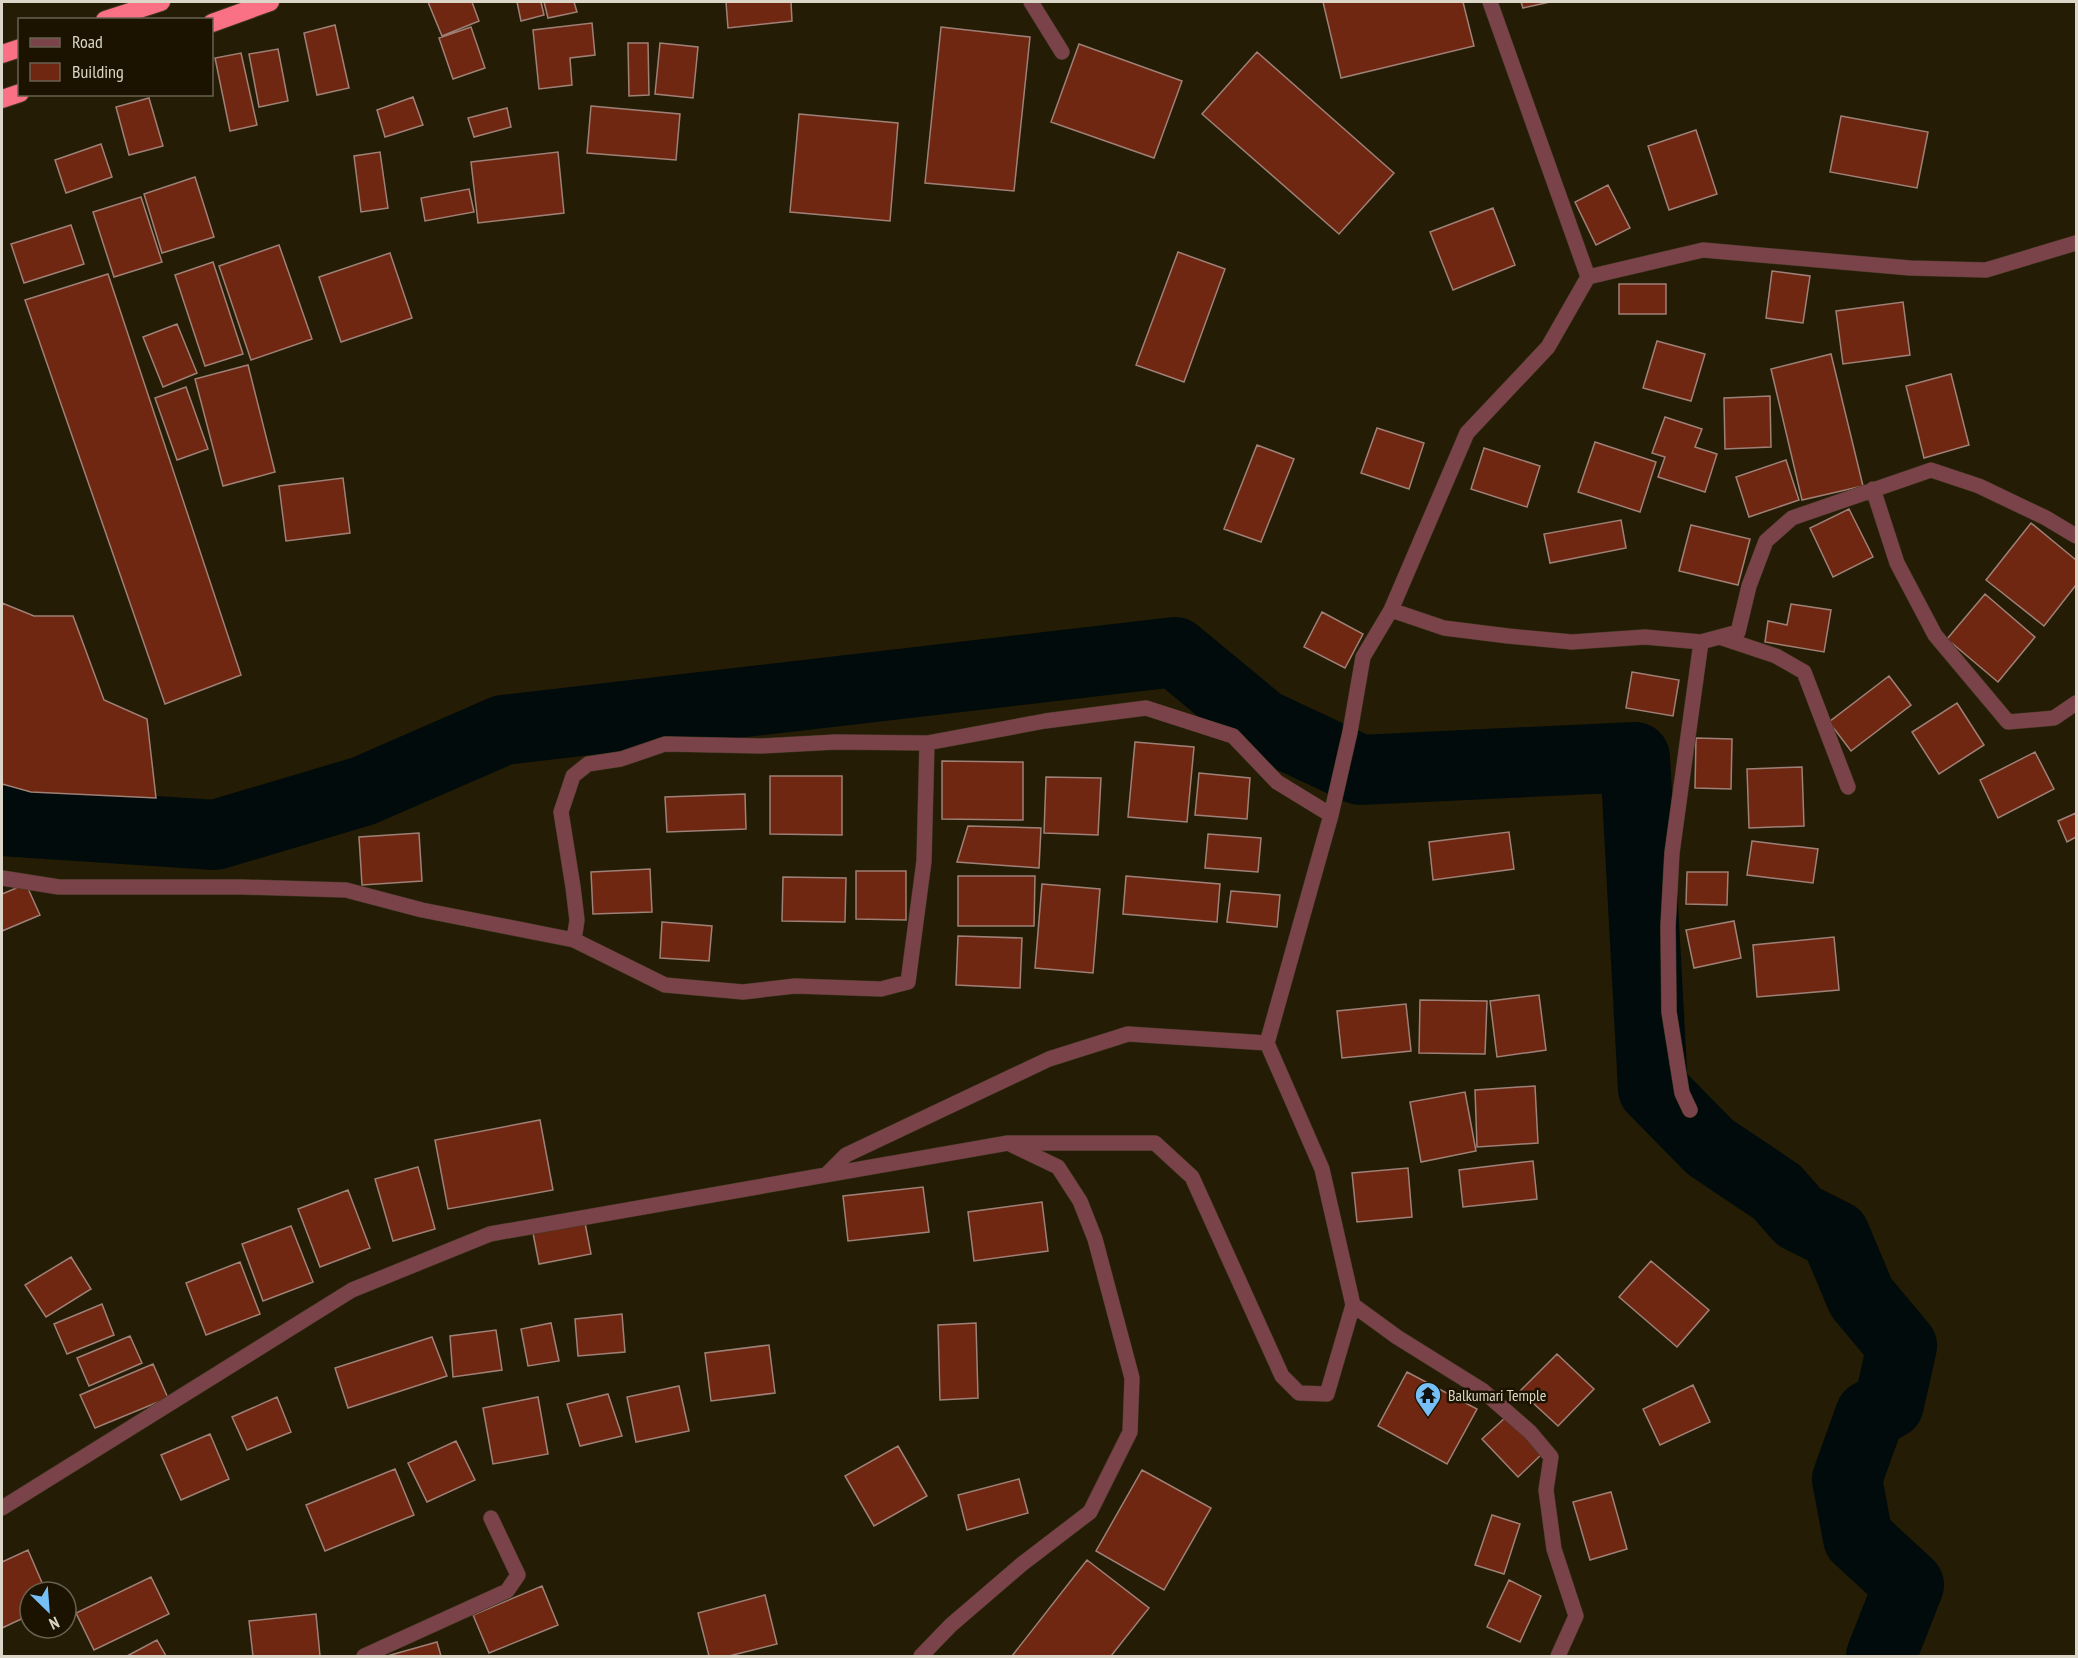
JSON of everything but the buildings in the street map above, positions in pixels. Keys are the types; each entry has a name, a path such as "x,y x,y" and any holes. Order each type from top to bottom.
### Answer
{"highway":[{"path":"111,18 161,2"},
{"path":"213,23 270,2"},
{"path":"2,54 18,49"},
{"path":"2,99 18,94"}],"street":[{"path":"1031,2 1062,52"},
{"path":"1490,2 1588,277"},
{"path":"2,1508 352,1290 490,1234 1008,1143 1155,1143 1192,1177 1282,1376 1299,1393 1327,1394 1353,1305 1322,1169 1267,1042 1331,815 1350,732 1363,657 1390,610 1467,433 1548,347 1588,277 1703,250 1910,267 1986,270 2076,243"},
{"path":"1390,610 1444,628 1572,642 1645,637 1701,642 1722,638 1738,632 1749,586 1766,541 1792,518 1931,470 1979,486 2046,518 2076,536"},
{"path":"1873,489 1897,563 1935,636 2008,722 2054,718 2076,703"},
{"path":"1722,638 1776,656 1804,672 1848,788"},
{"path":"1690,1110 1682,1093 1669,1012 1668,926 1672,853 1701,642"},
{"path":"574,940 577,920 561,812 573,776 588,764 621,759 665,744 761,746 836,742 927,743 1045,721 1146,708 1233,736 1277,782 1331,815"},
{"path":"2,878 59,887 243,887 346,890 422,910 574,940 665,985 743,992 795,986 881,990 908,982 924,861 927,743"},
{"path":"826,1175 846,1155 1049,1059 1128,1034 1267,1042"},
{"path":"921,1656 951,1625 1022,1563 1090,1512 1130,1432 1132,1378 1095,1239 1080,1201 1059,1167 1008,1143"},
{"path":"1353,1305 1397,1337 1482,1390 1530,1432 1551,1457 1546,1490 1554,1549 1576,1617 1558,1656"},
{"path":"364,1656 507,1591 518,1575 491,1518"}],"waterway":[{"path":"2,821 215,835 363,791 503,730 1175,652 1262,724 1360,770 1635,757 1653,1089 1710,1147 1777,1192 1799,1217 1835,1235 1861,1297 1902,1346 1889,1404 1870,1415 1847,1479 1858,1538 1909,1585 1881,1656"}],"place":[{"name":"Balkumari Temple","path":"1428,1418"}]}
